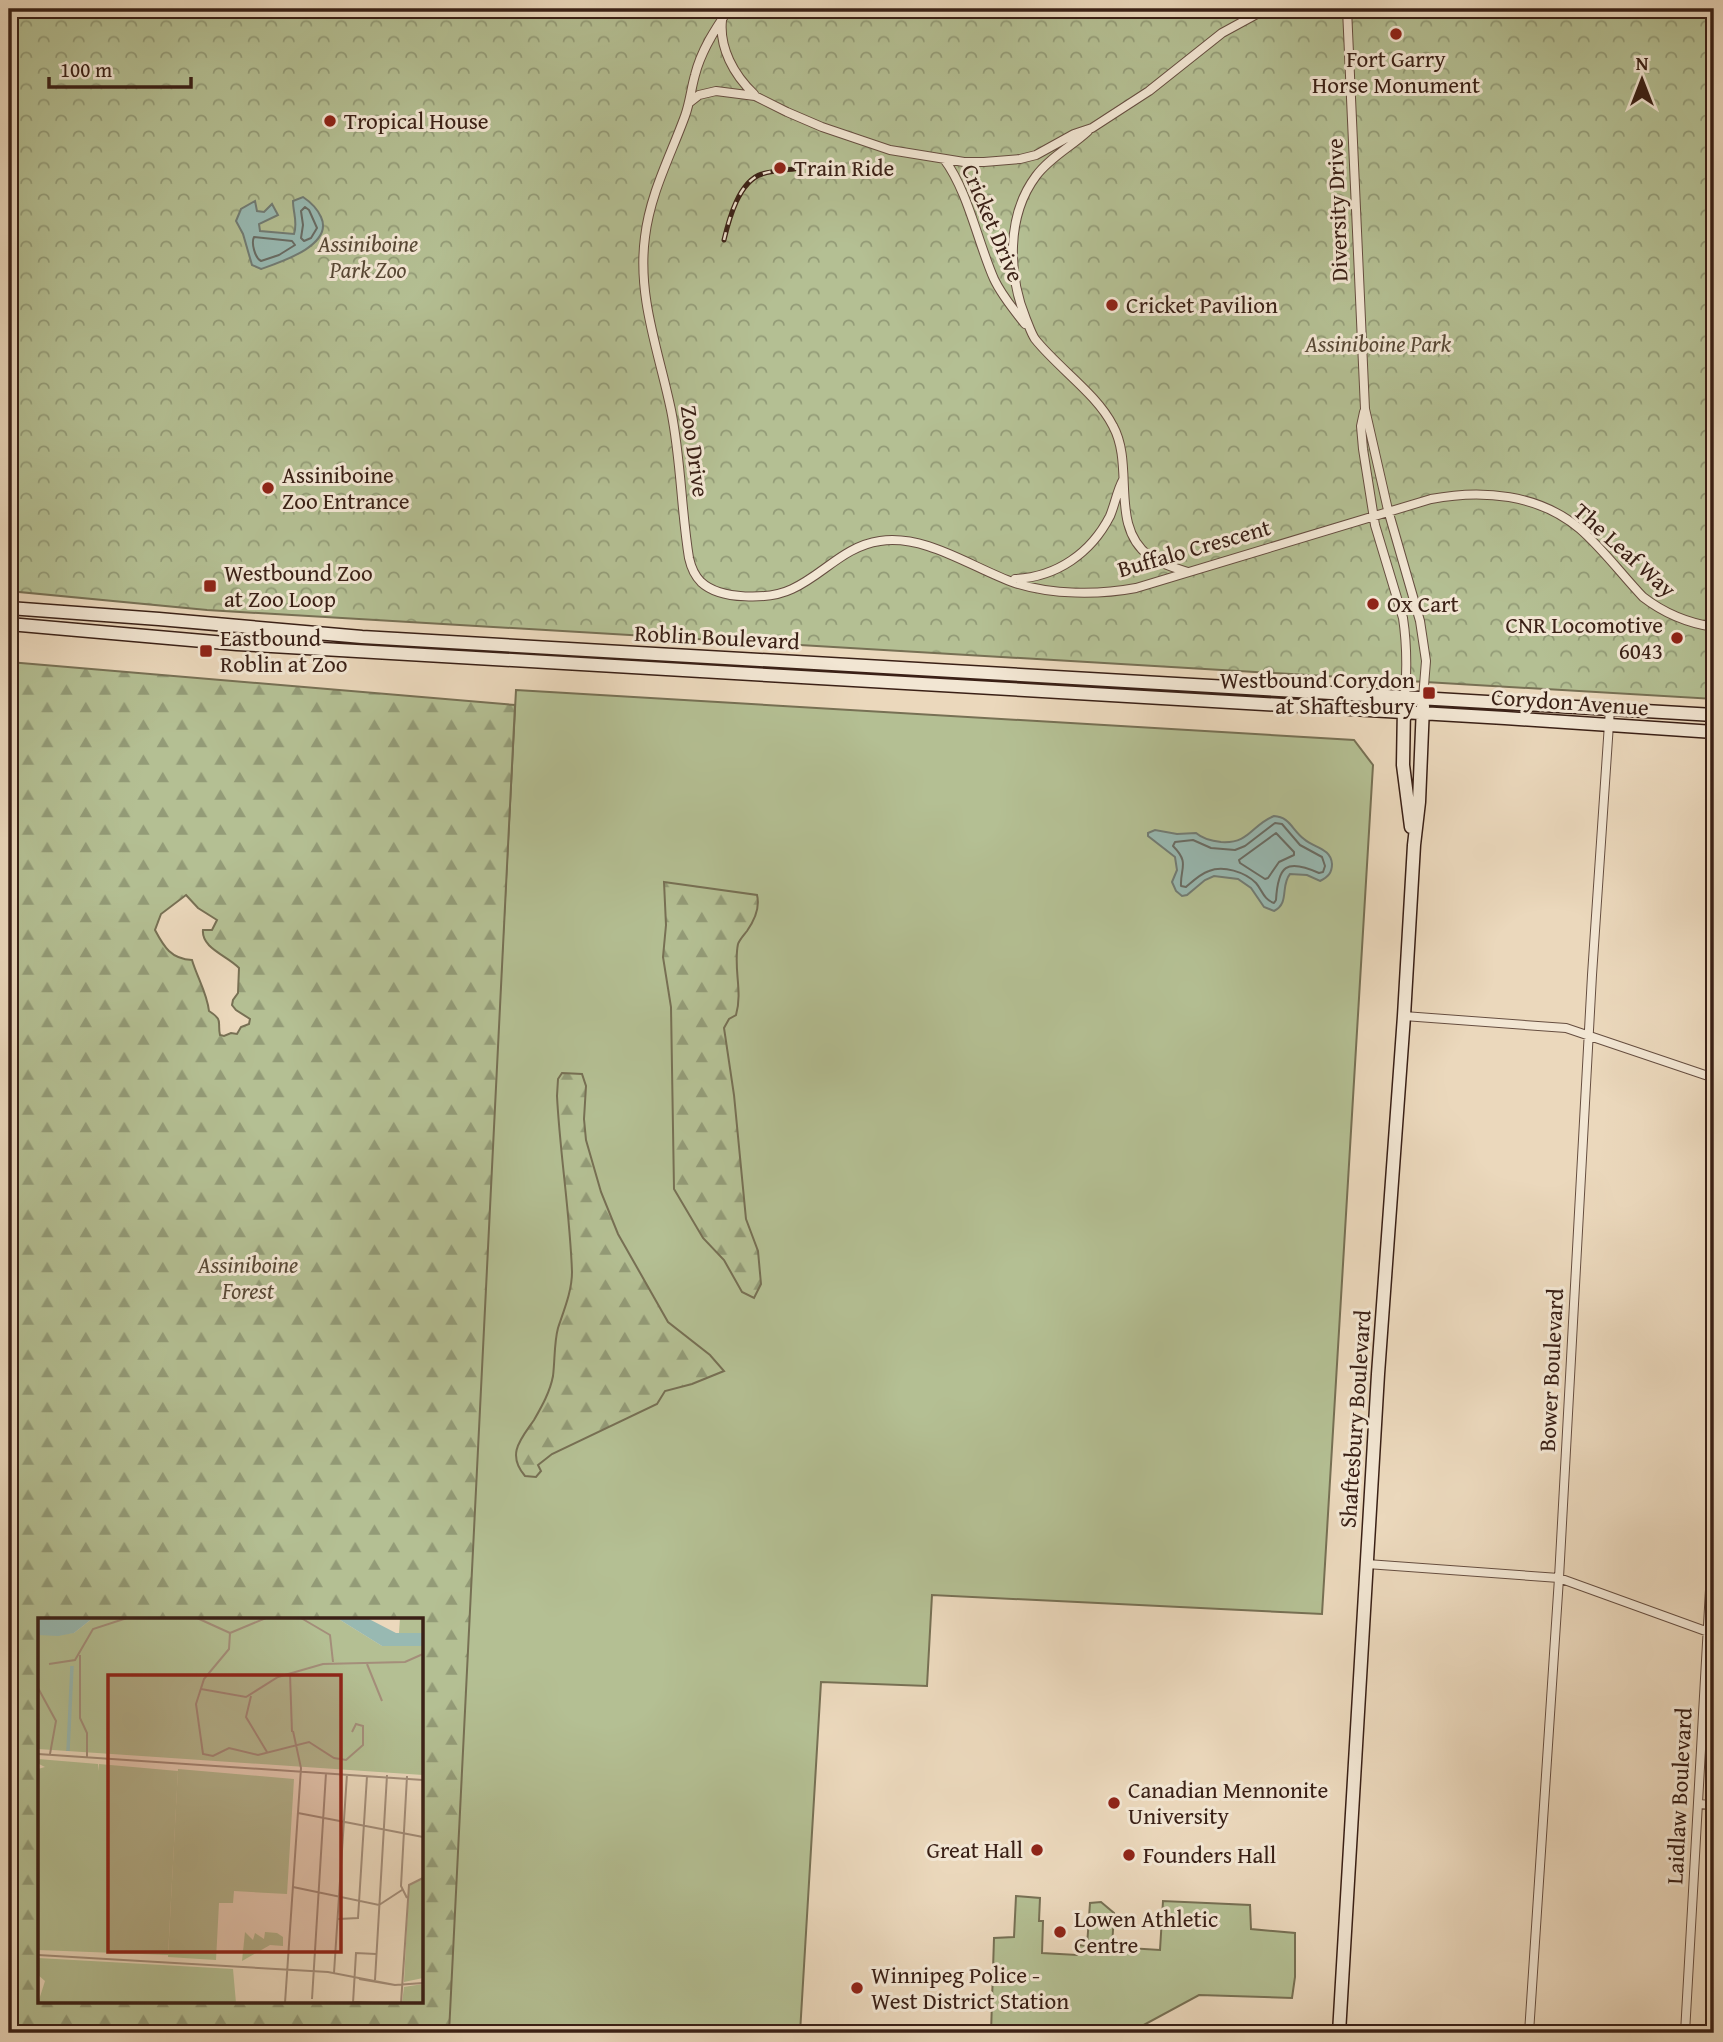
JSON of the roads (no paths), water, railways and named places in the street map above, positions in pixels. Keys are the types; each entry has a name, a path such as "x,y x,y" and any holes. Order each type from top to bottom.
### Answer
{"main road":[{"name":"Roblin Boulevard","path":"9,608 362,637 1423,698"},
{"name":"Roblin Boulevard","path":"9,624 245,644 1422,714"},
{"name":"Shaftesbury Boulevard","path":"1405,696 1403,765 1414,845"},
{"name":"Corydon Avenue","path":"1423,698 1714,715"},
{"name":"Shaftesbury Boulevard","path":"1339,2033 1379,1361 1419,802 1423,698"},
{"name":"Corydon Avenue","path":"1422,714 1714,732"},
{"name":"Shaftesbury Boulevard","path":"1332,2033 1341,1996"}],"street":[{"name":"Zoo Drive","path":"729,9 713,31 695,74 690,102 654,192 645,234 643,265 650,322 671,410 687,549 694,573 699,581 708,587 729,594 775,594 802,584 835,560 867,543 897,540 929,547 1008,580"},
{"path":"722,20 722,36 729,59 741,82 755,96 787,112 868,144 944,159 984,162 1036,155 1074,134 1092,128 1149,91 1222,33 1266,9"},
{"name":"Diversity Drive","path":"1347,9 1365,409 1388,510 1422,632 1426,661 1423,698"},
{"path":"690,102 699,95 716,91 755,96"},
{"name":"Cricket Drive","path":"1033,335 1021,307 1013,269 1018,212 1034,178 1041,170 1092,128"},
{"name":"Cricket Drive","path":"944,159 958,185 1002,295 1061,368 1106,414 1115,428 1122,452 1125,512 1131,534 1149,556 1188,572"},
{"name":"Diversity Drive","path":"1365,409 1361,426 1374,515 1405,632 1405,696"},
{"name":"Cricket Drive","path":"1008,580 1045,575 1065,565 1083,551 1105,524 1124,479"},
{"name":"The Leaf Way","path":"1388,510 1461,494 1497,495 1523,500 1559,515 1579,529 1643,597 1655,606 1681,620 1714,628"},
{"name":"Buffalo Crescent","path":"1008,580 1041,588 1098,593 1136,588 1388,510"},
{"name":"Bower Boulevard","path":"1529,2033 1559,1578 1609,709"},
{"path":"1404,1017 1566,1028 1714,1078"},
{"name":"Laidlaw Boulevard","path":"1685,2033 1698,1804 1712,1633 1714,1519"},
{"path":"1367,1564 1559,1578 1712,1633"},
{"path":"1698,1804 1714,1805"}],"water":[{"path":"303,197 314,206 321,217 323,227 320,236 303,251 281,262 261,269 252,265 243,234 236,221 241,209 255,201 257,211 264,212 272,204 278,215 259,224 260,231 294,234 293,201"},
{"path":"1274,816 1287,821 1304,839 1325,851 1332,864 1329,874 1320,881 1307,875 1290,874 1282,904 1274,911 1264,907 1251,888 1238,879 1214,876 1182,896 1172,882 1177,870 1175,857 1148,836 1148,833 1155,830 1177,834 1196,833 1211,840 1231,842 1244,837"}],"railway":[{"path":"724,240 736,202 747,184 762,174 801,168"}],"place":[{"name":"Fort Garry Horse Monument","path":"1396,34"},
{"name":"Tropical House","path":"330,121"},
{"name":"Train Ride","path":"780,168"},
{"name":"Cricket Pavilion","path":"1112,305"},
{"name":"Assiniboine Zoo Entrance","path":"268,488"},
{"name":"Westbound Zoo at Zoo Loop","path":"210,586"},
{"name":"Ox Cart","path":"1373,604"},
{"name":"CNR Locomotive 6043","path":"1677,638"},
{"name":"Eastbound Roblin at Zoo","path":"206,651"},
{"name":"Westbound Corydon at Shaftesbury","path":"1429,693"},
{"name":"Canadian Mennonite University","path":"1114,1803"},
{"name":"Great Hall","path":"1037,1850"},
{"name":"Founders Hall","path":"1129,1855"},
{"name":"Lowen Athletic Centre","path":"1060,1932"},
{"name":"Winnipeg Police - West District Station","path":"857,1988"}],"park label":[{"name":"Assiniboine Park Zoo","path":"368,257"},
{"name":"Assiniboine Park","path":"1378,344"},
{"name":"Assiniboine Forest","path":"248,1278"}]}
